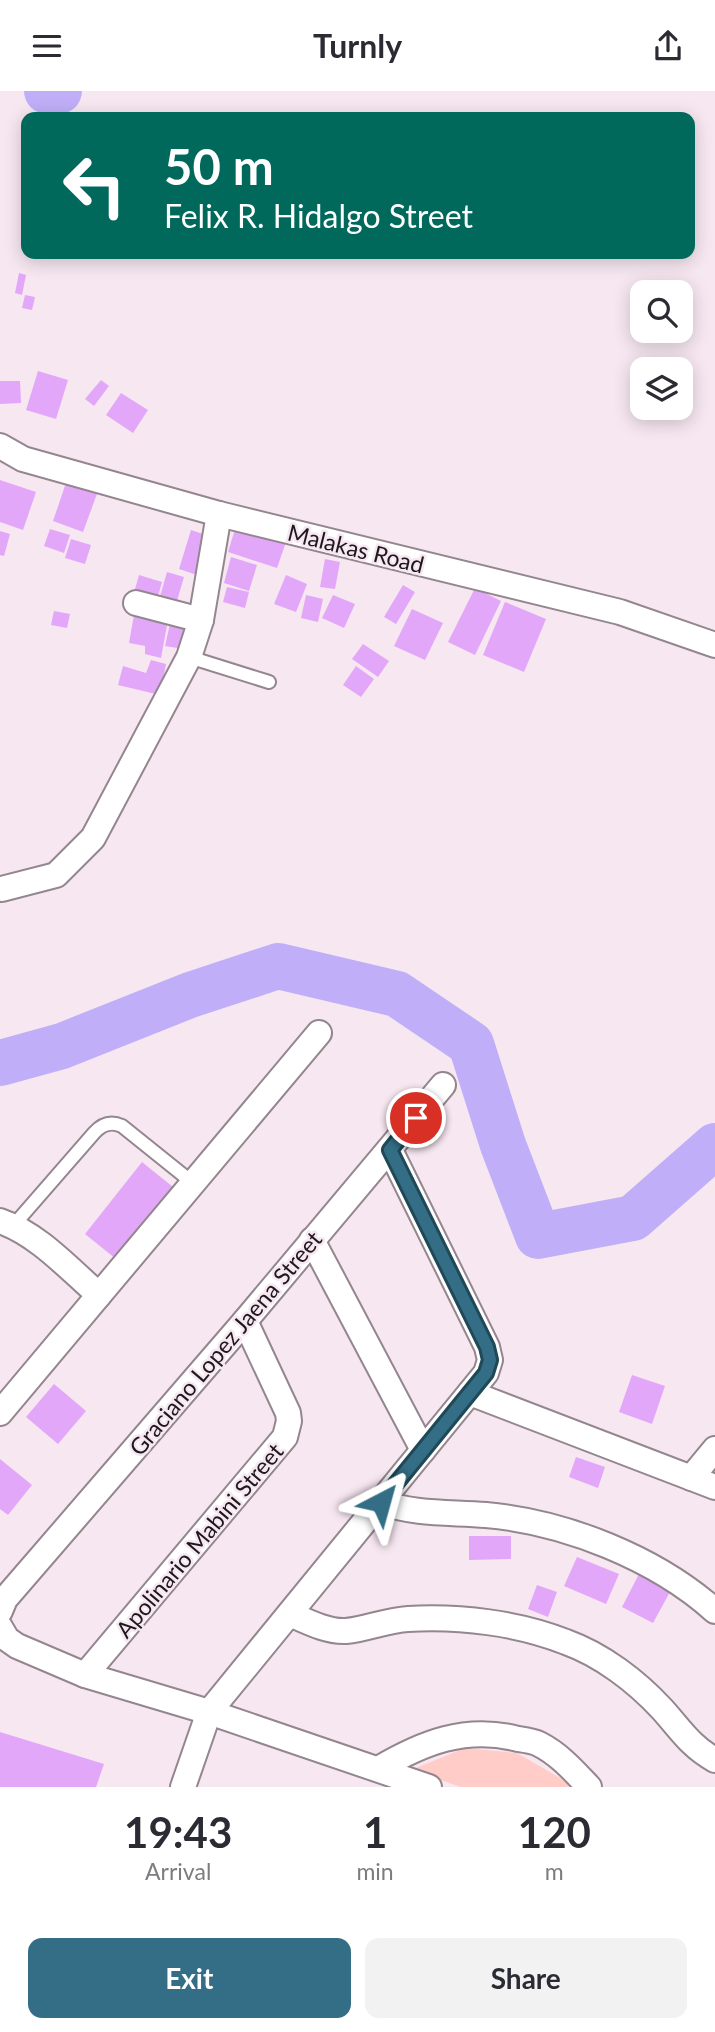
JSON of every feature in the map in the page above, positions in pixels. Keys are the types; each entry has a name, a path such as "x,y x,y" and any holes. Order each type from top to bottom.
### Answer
{"street":[{"name":"Malakas Road","path":"0,446 23,459 219,514 620,612 715,645"},
{"path":"2,889 56,875 93,838 189,657 201,620 219,514"},
{"path":"136,603 201,620"},
{"path":"0,1413 319,1033"},
{"name":"Graciano Lopez Jaena Street","path":"3,1605 443,1085"},
{"path":"184,1783 209,1713 486,1373 490,1360 487,1347 390,1150"},
{"path":"6,1223 34,1240 99,1295"},
{"path":"312,1240 423,1450"},
{"name":"Apolinario Mabini Street","path":"85,1675 285,1437 288,1413 245,1321"},
{"path":"470,1393 715,1487"},
{"path":"691,1478 715,1449"},
{"path":"381,1502 417,1513 485,1515 529,1520 581,1536 652,1566 695,1593 715,1611"},
{"path":"290,1614 316,1625 343,1631 407,1619 489,1622 567,1642 606,1661 633,1682 662,1709 696,1749 715,1760"},
{"path":"0,1627 7,1639 17,1646 85,1675 209,1713 429,1787"},
{"path":"378,1769 409,1751 438,1740 464,1734 504,1735 538,1744 567,1764 589,1787"}],"lane":[{"path":"189,657 269,682"},
{"path":"6,1223 94,1133 107,1124 122,1126 193,1183"}],"shaded area":[{"path":"465,1748 517,1753 567,1782 569,1787 461,1787 411,1770"}],"building":[{"path":"19,273 26,275 22,295 15,293"},
{"path":"25,295 35,297 32,310 22,308"},
{"path":"38,371 68,380 56,419 26,410"},
{"path":"101,380 109,386 94,406 85,399"},
{"path":"0,381 20,381 21,403 0,404"},
{"path":"121,393 148,410 133,433 106,415"},
{"path":"0,480 36,492 23,530 0,522"},
{"path":"67,480 98,491 83,532 53,521"},
{"path":"236,526 286,542 277,568 228,552"},
{"path":"50,529 70,535 64,553 44,546"},
{"path":"191,530 212,537 200,576 179,569"},
{"path":"0,531 10,534 4,556 0,555"},
{"path":"71,539 91,545 85,564 65,558"},
{"path":"231,557 257,565 249,591 224,583"},
{"path":"325,559 340,562 335,589 320,587"},
{"path":"167,572 184,577 174,611 157,607"},
{"path":"139,575 162,582 156,603 133,596"},
{"path":"286,575 307,584 296,612 274,604"},
{"path":"403,585 415,592 396,624 384,617"},
{"path":"227,587 249,592 245,608 223,602"},
{"path":"475,588 501,601 475,655 448,642"},
{"path":"306,595 323,599 318,622 301,618"},
{"path":"333,595 355,604 344,628 322,618"},
{"path":"505,602 546,619 524,672 483,655"},
{"path":"412,609 443,623 425,660 394,646"},
{"path":"54,611 70,614 67,628 51,625"},
{"path":"134,615 168,620 161,658 145,654 145,646 129,643"},
{"path":"171,619 190,623 184,649 165,646"},
{"path":"363,644 389,661 378,677 352,659"},
{"path":"151,660 166,664 160,695 118,685 123,666 146,673"},
{"path":"356,666 374,679 361,697 343,685"},
{"path":"142,1162 173,1187 116,1259 85,1234"},
{"path":"632,1375 665,1386 652,1424 619,1412"},
{"path":"54,1384 86,1411 58,1444 26,1417"},
{"path":"576,1457 605,1467 598,1488 569,1477"},
{"path":"0,1459 32,1485 8,1515 0,1509"},
{"path":"469,1536 511,1536 511,1559 469,1560"},
{"path":"577,1557 619,1574 606,1604 564,1586"},
{"path":"639,1574 671,1590 653,1623 622,1607"},
{"path":"537,1585 557,1592 548,1617 528,1609"},
{"path":"0,1732 104,1764 96,1787 0,1787"}],"waterway":[{"path":"47,91 59,91"},
{"path":"0,1063 62,1046 190,995 278,966 397,994 471,1044 503,1145 538,1236 633,1218 715,1146"}],"route":[{"path":"381,1502 486,1373 490,1360 487,1347 390,1150 416,1118"}]}
